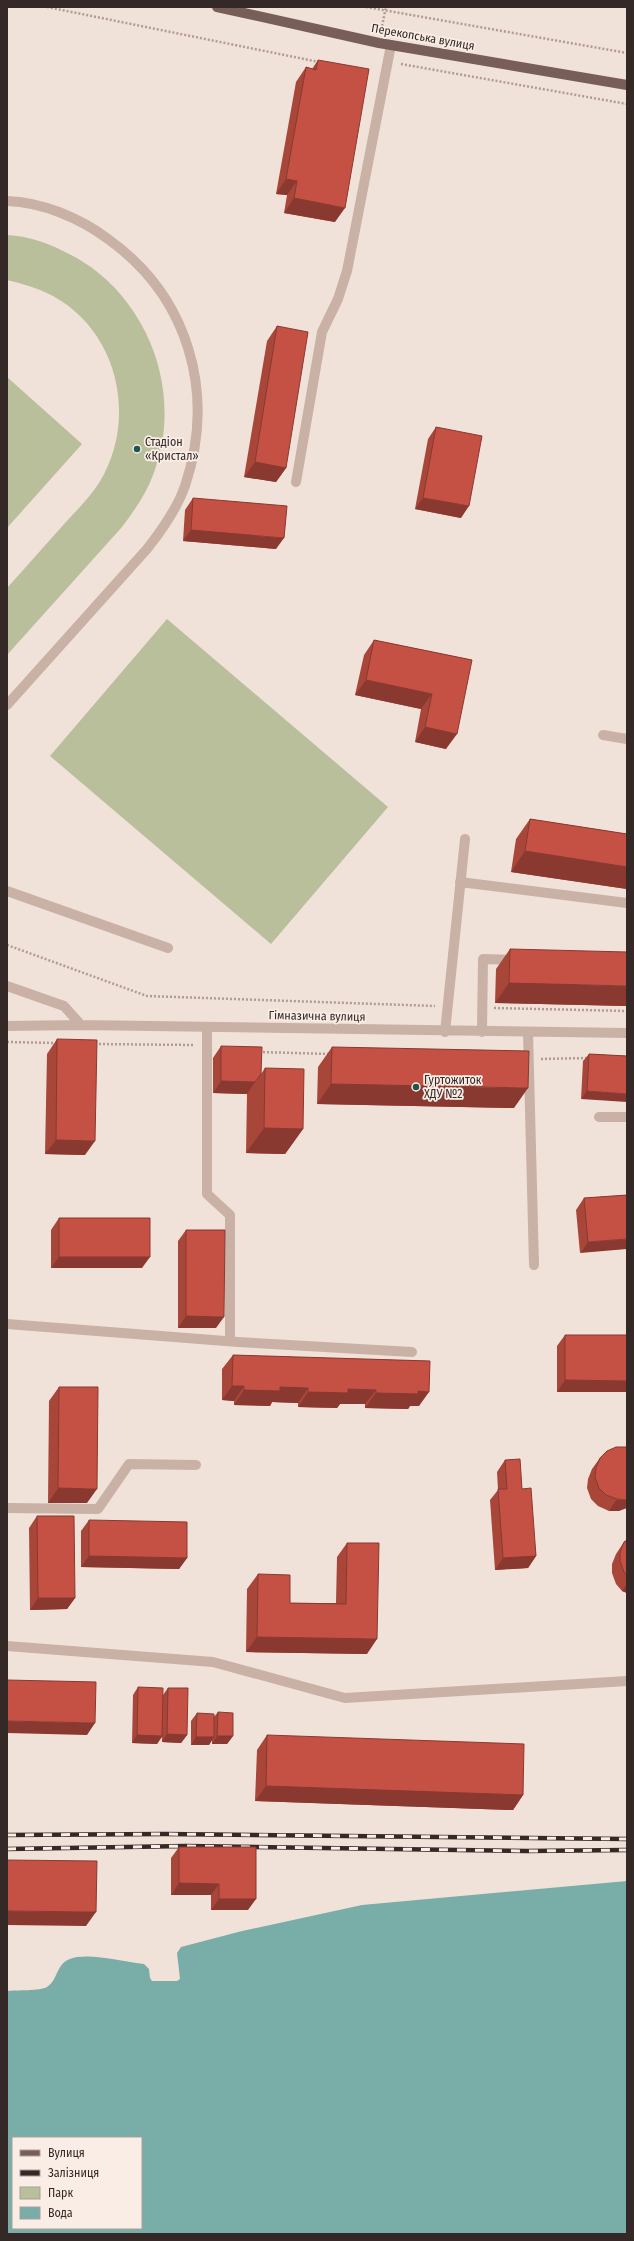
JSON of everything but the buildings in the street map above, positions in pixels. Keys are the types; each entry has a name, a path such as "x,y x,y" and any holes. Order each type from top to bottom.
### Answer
{"main road":[{"name":"Перекопська вулиця","path":"217,7 391,45 627,85"}],"street":[{"path":"296,482 322,332 338,299 347,271 391,45"},
{"path":"7,201 51,209 92,227 128,254 159,288 179,322 193,361 198,400 196,444 184,488 166,525 147,549 7,705"},
{"path":"603,735 627,739"},
{"path":"445,1032 465,839"},
{"path":"460,882 627,903"},
{"path":"7,891 168,948"},
{"path":"482,1032 483,959 528,960"},
{"path":"7,986 64,1006 82,1025"},
{"name":"Гімназична вулиця","path":"7,1026 82,1025 445,1032 627,1033"},
{"path":"207,1027 207,1194 230,1215 230,1341"},
{"path":"528,1032 534,1265"},
{"path":"599,1117 627,1118"},
{"path":"7,1324 230,1341 412,1352"},
{"path":"7,1508 98,1509 129,1464 196,1465"},
{"path":"7,1646 213,1662 345,1698 627,1681"}],"path":[{"path":"47,7 320,62"},
{"path":"366,7 627,53"},
{"path":"382,26 386,7"},
{"path":"388,61 627,104"},
{"path":"7,945 147,996 448,1006"},
{"path":"482,1007 627,1011"},
{"path":"7,1042 62,1043"},
{"path":"92,1044 208,1045"},
{"path":"255,1052 333,1054"},
{"path":"529,1059 589,1058"}],"green space":[{"name":"Стадіон «Кристал»","path":"7,235 40,241 62,250 91,267 113,286 132,309 146,334 157,361 163,389 165,418 161,447 153,475 147,489 135,509 122,527 7,655 7,588 92,493 99,483 111,458 118,432 119,406 115,379 107,354 94,332 76,312 53,296 36,288 7,280"},
{"path":"7,377 82,444 7,528"},
{"path":"167,619 388,807 271,944 50,756"}],"water":[{"path":"627,1881 627,2234 7,2234 7,1991 34,1990 47,1987 51,1984 59,1968 65,1961 77,1957 106,1958 144,1964 149,1969 150,1978 152,1981 177,1981 180,1979 177,1953 181,1947 242,1931 362,1905"}],"railway":[{"path":"7,1835 165,1834 627,1839"},
{"path":"7,1849 186,1846 527,1851 627,1850"}],"place":[{"name":"Стадіон «Кристал»","path":"137,449"},
{"name":"Гуртожиток ХДУ №2","path":"416,1087"}]}
